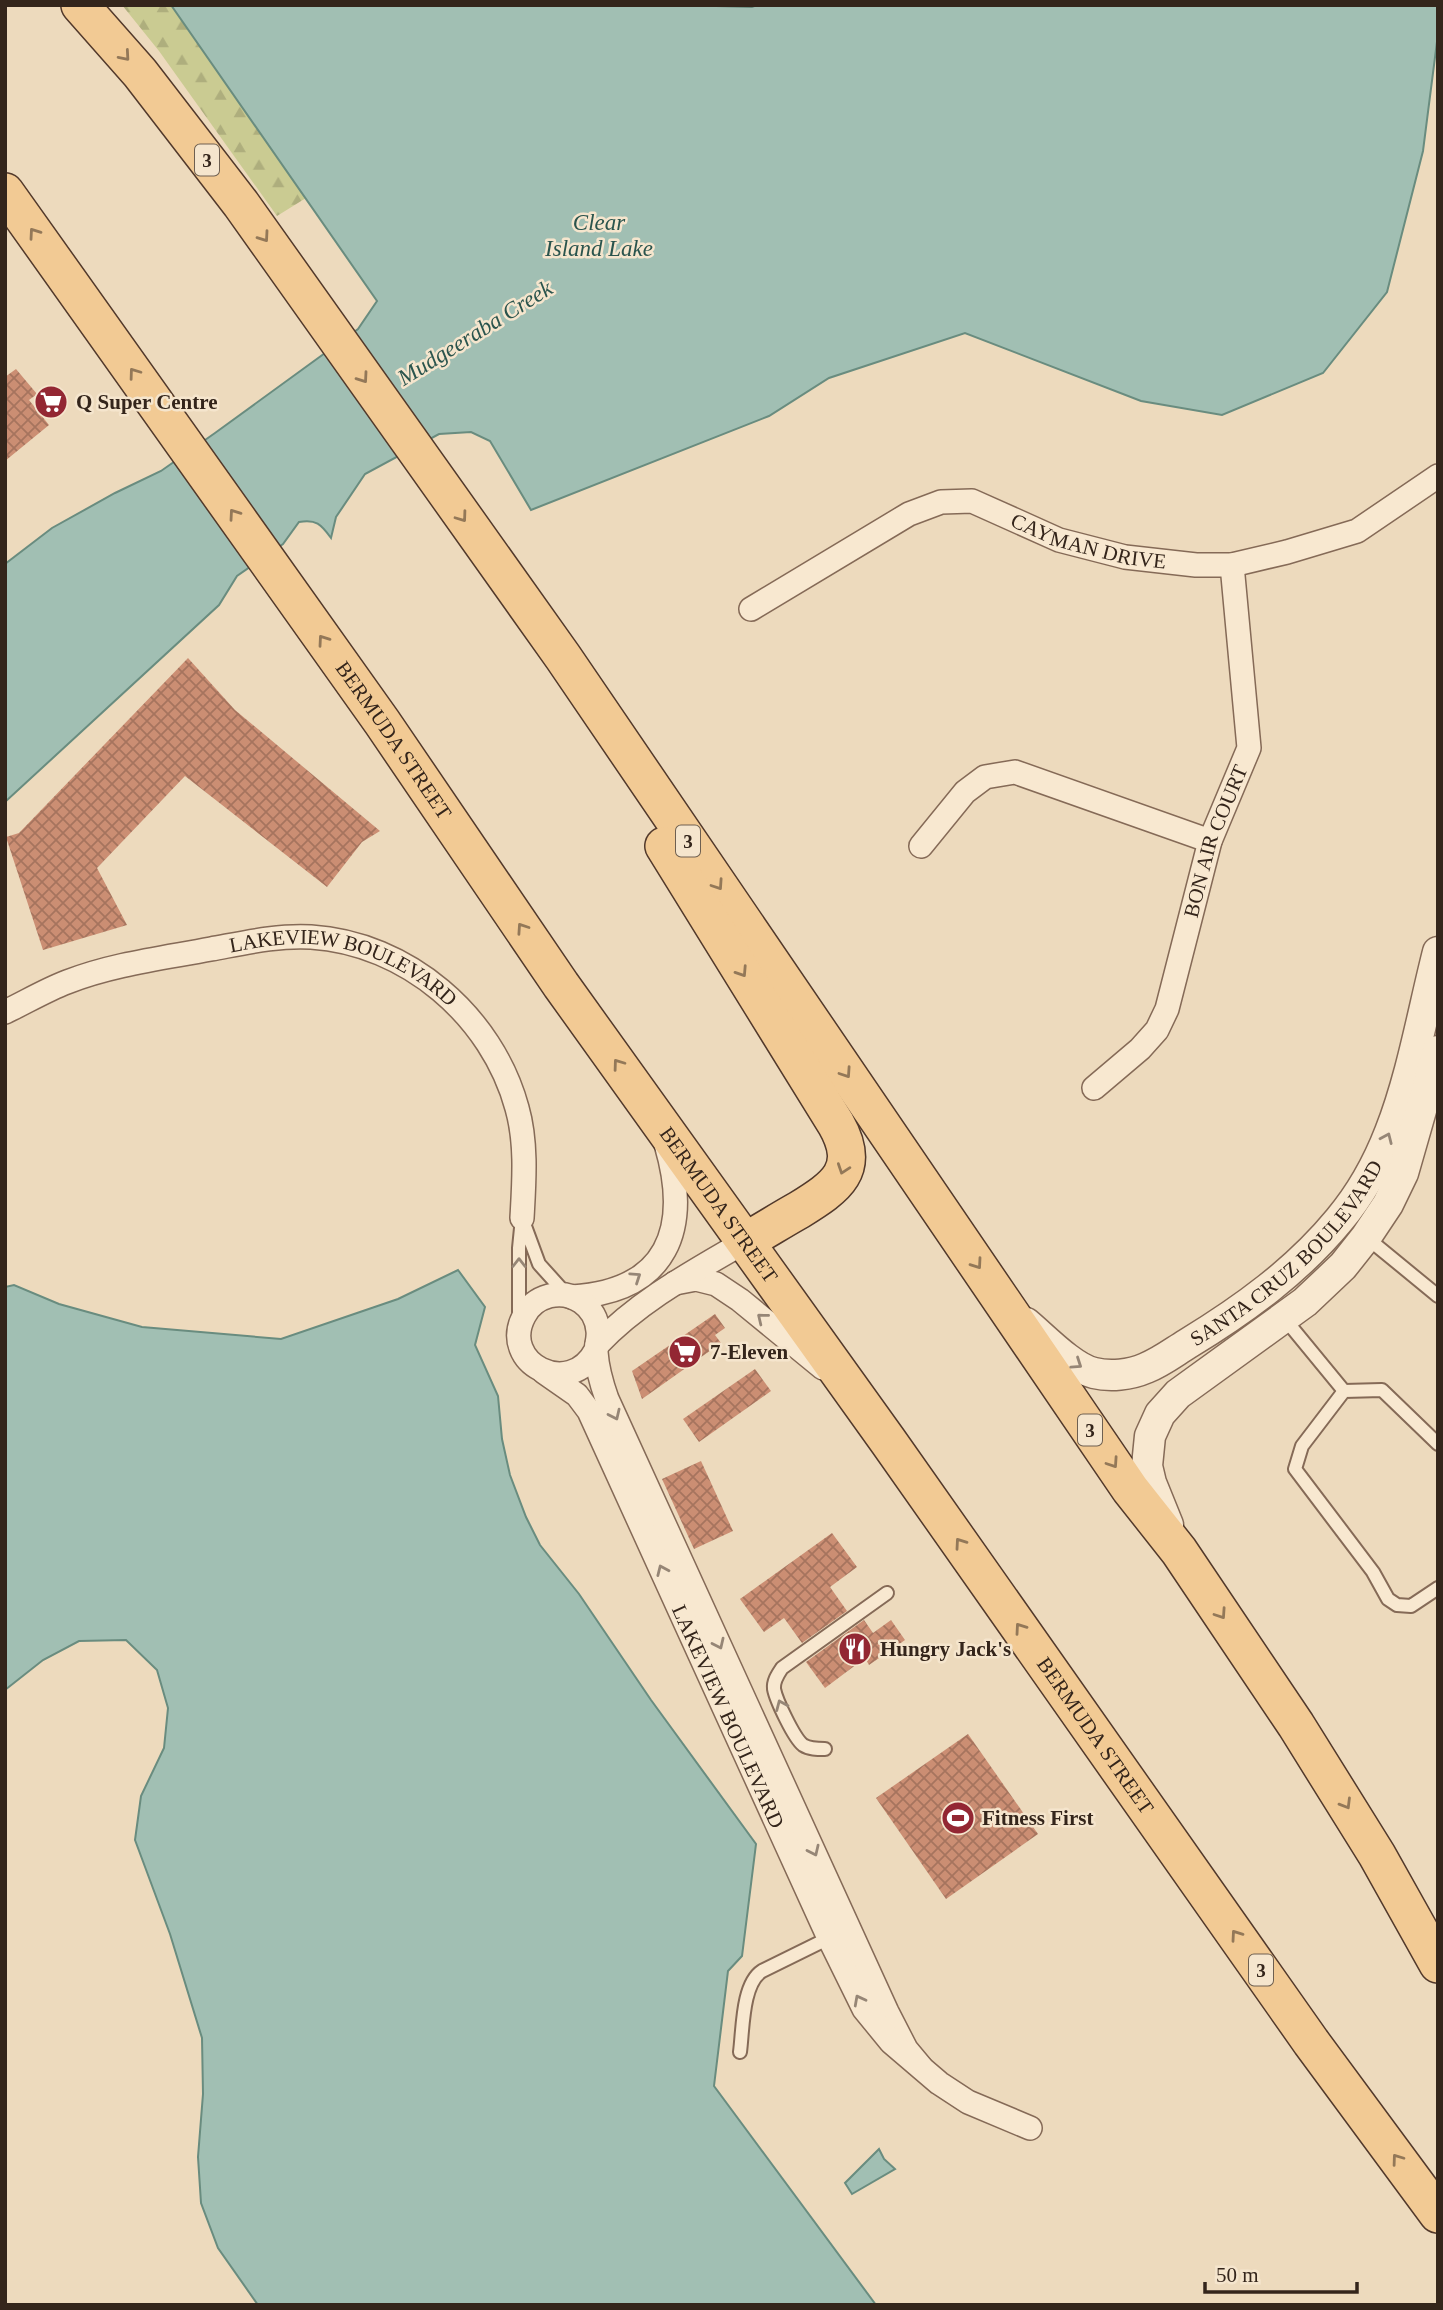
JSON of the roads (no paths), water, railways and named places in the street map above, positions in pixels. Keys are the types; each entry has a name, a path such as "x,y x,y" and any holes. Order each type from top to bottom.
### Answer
{"main road":[{"name":"3","path":"80,5 140,73 241,204 562,657 1130,1489 1179,1551 1337,1790 1438,1964"},
{"name":"BERMUDA STREET","path":"5,192 382,722 561,985 853,1391 1311,2042 1438,2214"},
{"path":"562,657 671,859 836,1124 847,1148 846,1165 835,1185 746,1241"}],"street":[{"name":"CAYMAN DRIVE","path":"751,608 909,514 940,502 972,501 1059,540 1125,557 1196,565 1232,565 1357,531 1438,476"},
{"name":"BON AIR COURT","path":"1094,1087 1140,1049 1157,1030 1167,1009 1210,841 1249,748 1232,565"},
{"path":"921,846 965,792 985,777 1015,772 1210,841"},
{"name":"LAKEVIEW BOULEVARD","path":"5,1012 67,982 114,968 274,938 310,937 343,942 381,953 408,965 452,999 476,1025 508,1078 518,1109 523,1139 522,1218"},
{"name":"SANTA CRUZ BOULEVARD","path":"1006,1306 1069,1359 1087,1371 1105,1375 1126,1374 1147,1368 1215,1328 1250,1303 1308,1254 1341,1218 1363,1184 1390,1133 1401,1099 1438,952"},
{"name":"SANTA CRUZ BOULEVARD","path":"1179,1551 1149,1475 1148,1450 1154,1425 1178,1394 1305,1302 1343,1266 1366,1237 1388,1204 1403,1173 1438,1051"},
{"path":"659,1119 677,1191 675,1223 669,1243 656,1261 625,1284 595,1294 555,1295 538,1301 525,1314 519,1331 523,1351 536,1367 551,1373 567,1373 582,1367 596,1347 632,1312 746,1241"},
{"path":"1341,1218 1366,1237"},
{"path":"675,1283 700,1279 721,1287 853,1391"},
{"path":"570,1296 585,1304 594,1316 598,1330 596,1347"},
{"path":"1158,1362 1148,1381 1154,1394 1165,1390 1224,1348 1274,1324"},
{"name":"LAKEVIEW BOULEVARD","path":"596,1347 605,1391 635,1458 687,1599"},
{"name":"LAKEVIEW BOULEVARD","path":"536,1367 581,1399 687,1599 839,1933 906,2049 921,2067 968,2102 1030,2128"},
{"path":"606,1447 635,1458"}],"lane":[{"path":"522,1218 539,1264 570,1296"},
{"path":"519,1331 519,1248 522,1218"},
{"path":"1366,1237 1438,1296"},
{"path":"1274,1324 1344,1391 1382,1390 1438,1444"},
{"path":"1344,1391 1301,1446 1295,1469 1373,1572 1388,1599 1397,1605 1411,1606 1438,1588"},
{"path":"825,1749 809,1749 794,1735 774,1689 775,1679 789,1663 887,1593"},
{"path":"740,2052 752,1979 762,1971 839,1933"}],"water":[{"name":"Clear Island Lake","path":"171,5 1438,5 1438,34 1423,151 1387,292 1323,373 1222,415 1141,401 965,333 829,378 769,416 531,510 490,441 471,432 439,434 365,474 336,517 331,538 318,524 310,521 299,522 283,544 237,576 219,605 5,802 5,564 52,528 161,471 215,433 358,329 377,301"},
{"path":"458,1270 485,1307 475,1345 498,1396 502,1439 510,1475 540,1545 579,1594 651,1700 756,1844 742,1956 728,1971 714,2086 876,2305 258,2305 218,2248 201,2203 198,2157 203,2094 202,2038 170,1934 135,1840 141,1796 164,1748 168,1708 157,1670 126,1640 79,1641 43,1660 5,1690 5,1287 14,1285 59,1304 142,1327 281,1339 398,1299"},
{"path":"879,2149 884,2159 895,2169 852,2194 845,2183"}],"place":[{"name":"Q Super Centre","path":"51,402"},
{"name":"7-Eleven","path":"685,1352"},
{"name":"Hungry Jack's","path":"855,1649"},
{"name":"Fitness First","path":"958,1818"}],"water label":[{"name":"Mudgeeraba Creek","path":"475,333"}]}
